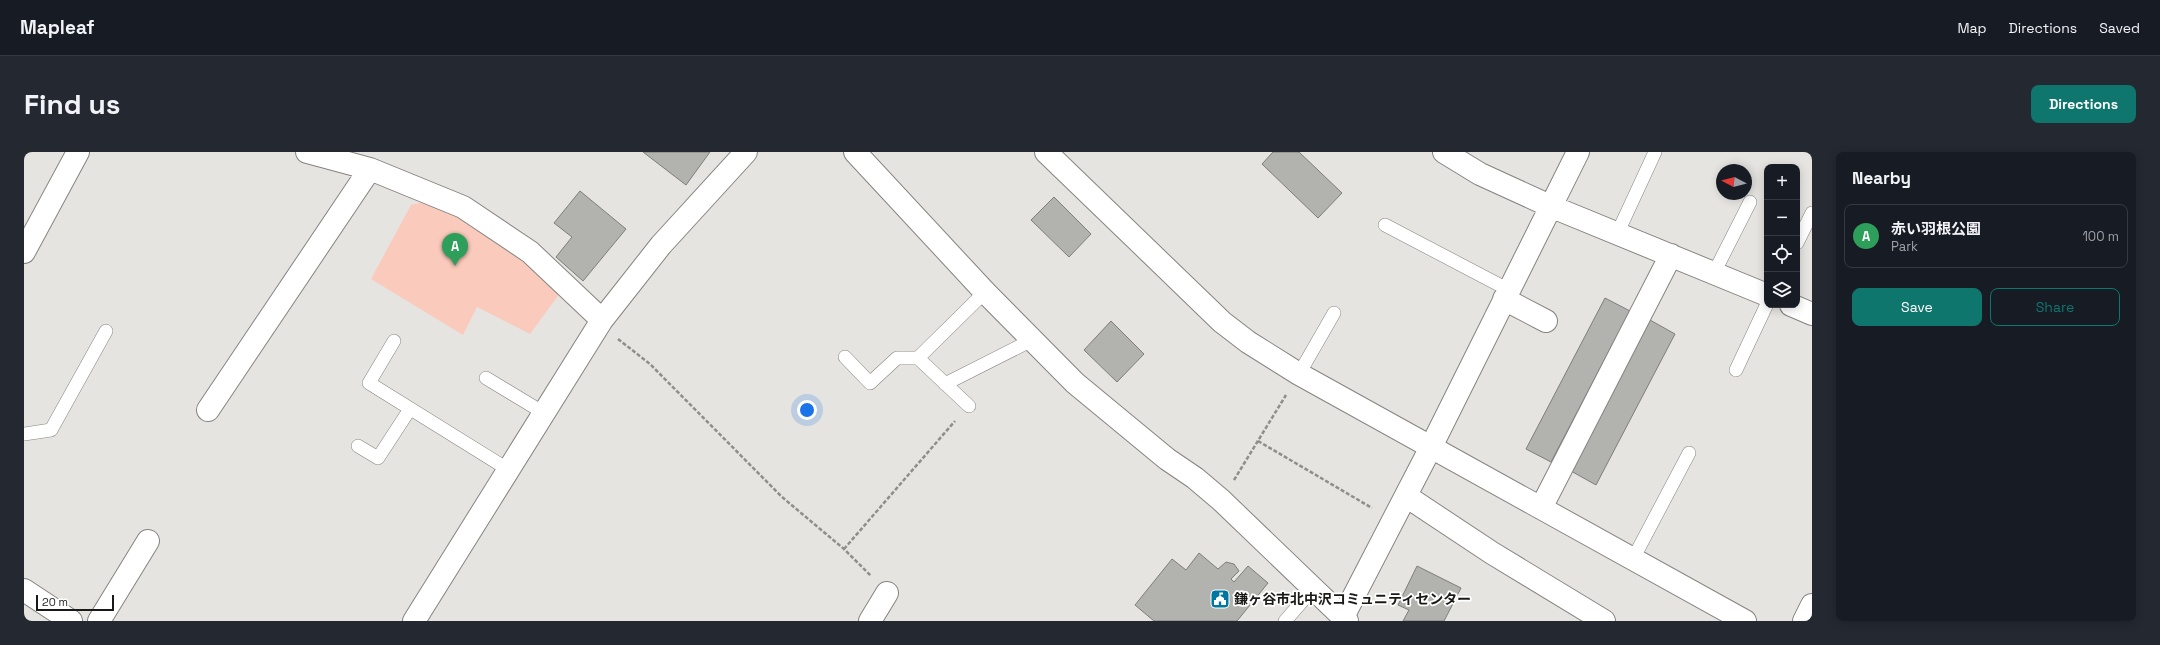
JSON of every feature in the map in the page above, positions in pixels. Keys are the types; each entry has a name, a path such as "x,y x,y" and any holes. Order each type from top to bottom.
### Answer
{"street":[{"path":"24,252 78,152"},
{"path":"307,152 370,169 463,207 530,252 602,320"},
{"path":"414,621 602,320 661,245 746,152"},
{"path":"855,152 985,292 1075,383 1167,460 1195,478 1221,500 1313,590 1345,619 1578,152"},
{"path":"1046,152 1222,322 1248,342 1299,374 1745,621"},
{"path":"1444,152 1480,174 1550,206 1618,232 1764,294"},
{"path":"208,410 370,169"},
{"path":"1541,508 1671,255"},
{"path":"1507,295 1546,320"},
{"path":"1798,308 1812,314"},
{"path":"1406,496 1492,553 1604,621"},
{"path":"99,621 148,542"},
{"path":"24,590 71,621"},
{"path":"870,621 887,593"},
{"path":"1804,621 1812,605"}],"lane":[{"path":"1618,232 1655,152"},
{"path":"1714,273 1750,202"},
{"path":"1800,237 1812,213"},
{"path":"1385,225 1507,295"},
{"path":"918,358 985,292"},
{"path":"1736,370 1765,308"},
{"path":"1299,374 1334,313"},
{"path":"24,434 51,430 106,331"},
{"path":"945,384 1032,340"},
{"path":"394,341 368,383 508,470"},
{"path":"845,357 870,383 897,358 918,358 969,406"},
{"path":"486,378 544,413"},
{"path":"358,446 378,458 410,409"},
{"path":"1633,559 1689,453"},
{"path":"1285,621 1313,590"}],"path":[{"path":"602,320 605,330 650,364 782,497 844,549 887,593"},
{"path":"1221,500 1299,374"},
{"path":"844,549 969,406"},
{"path":"1258,441 1393,521"}],"shaded area":[{"path":"424,202 466,218 519,252 560,293 530,334 477,307 463,335 371,279 411,205"}],"building":[{"path":"643,152 710,152 686,185"},
{"path":"1273,152 1299,152 1342,193 1318,218 1262,164"},
{"path":"580,191 626,229 583,281 556,257 572,237 554,223"},
{"path":"1054,197 1091,234 1069,257 1031,220"},
{"path":"1605,298 1630,311 1551,462 1526,449"},
{"path":"1650,320 1675,334 1596,485 1571,471"},
{"path":"1111,321 1144,354 1117,382 1084,350"},
{"path":"1199,553 1218,569 1226,562 1234,564 1239,571 1231,579 1234,582 1248,566 1268,583 1237,621 1154,621 1135,605 1172,559 1186,570"},
{"path":"1417,566 1461,588 1444,621 1403,621 1409,610 1398,605"}],"place":[{"name":"赤い羽根公園","path":"455,266"},
{"name":"鎌ヶ谷市北中沢コミュニティセンター","path":"1220,599"}]}
